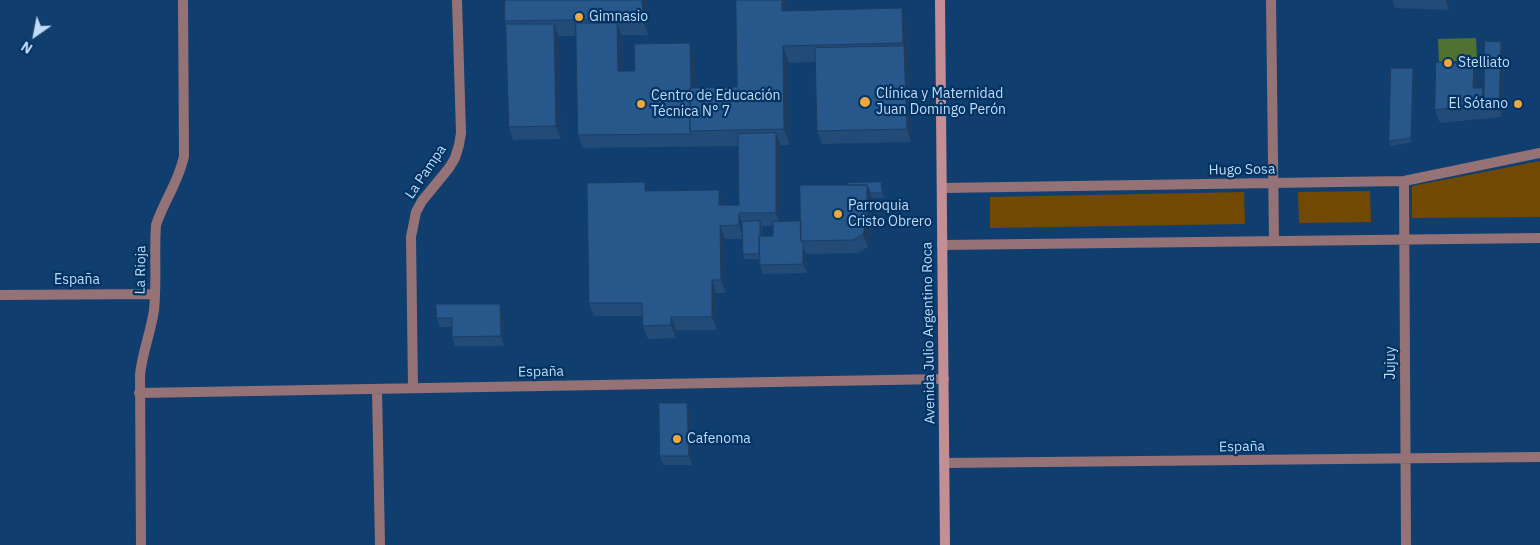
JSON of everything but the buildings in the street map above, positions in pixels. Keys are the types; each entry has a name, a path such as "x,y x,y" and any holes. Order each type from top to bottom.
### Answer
{"street":[{"name":"La Rioja","path":"141,545 139,393 142,358 152,322 155,294 156,225 181,170 184,156 184,0"},
{"name":"La Pampa","path":"412,388 411,237 413,224 416,212 422,201 455,158 461,133 457,0"},
{"name":"Avenida Julio Argentino Roca","path":"940,0 945,545"},
{"path":"1271,0 1274,241"},
{"name":"Hugo Sosa","path":"942,188 1404,181 1540,153"},
{"name":"Jujuy","path":"1404,181 1406,545"},
{"path":"942,245 1540,238"},
{"name":"España","path":"0,294 155,294"},
{"name":"España","path":"139,393 944,378"},
{"path":"378,388 380,545"},
{"name":"España","path":"944,463 1540,457"}],"shaded area":[{"path":"1476,38 1477,60 1439,62 1438,39"},
{"path":"1540,161 1540,217 1412,218 1412,186"},
{"path":"1370,191 1371,222 1299,223 1298,192"},
{"path":"1244,192 1245,224 990,228 990,197"}],"place":[{"name":"Gimnasio","path":"579,17"},
{"name":"Stelliato","path":"1448,63"},
{"name":"Clínica y Maternidad Juan Domingo Perón","path":"865,102"},
{"name":"Centro de Educación Técnica N° 7","path":"641,104"},
{"name":"El Sótano","path":"1518,104"},
{"name":"Parroquia Cristo Obrero","path":"838,214"},
{"name":"Cafenoma","path":"677,439"}]}
